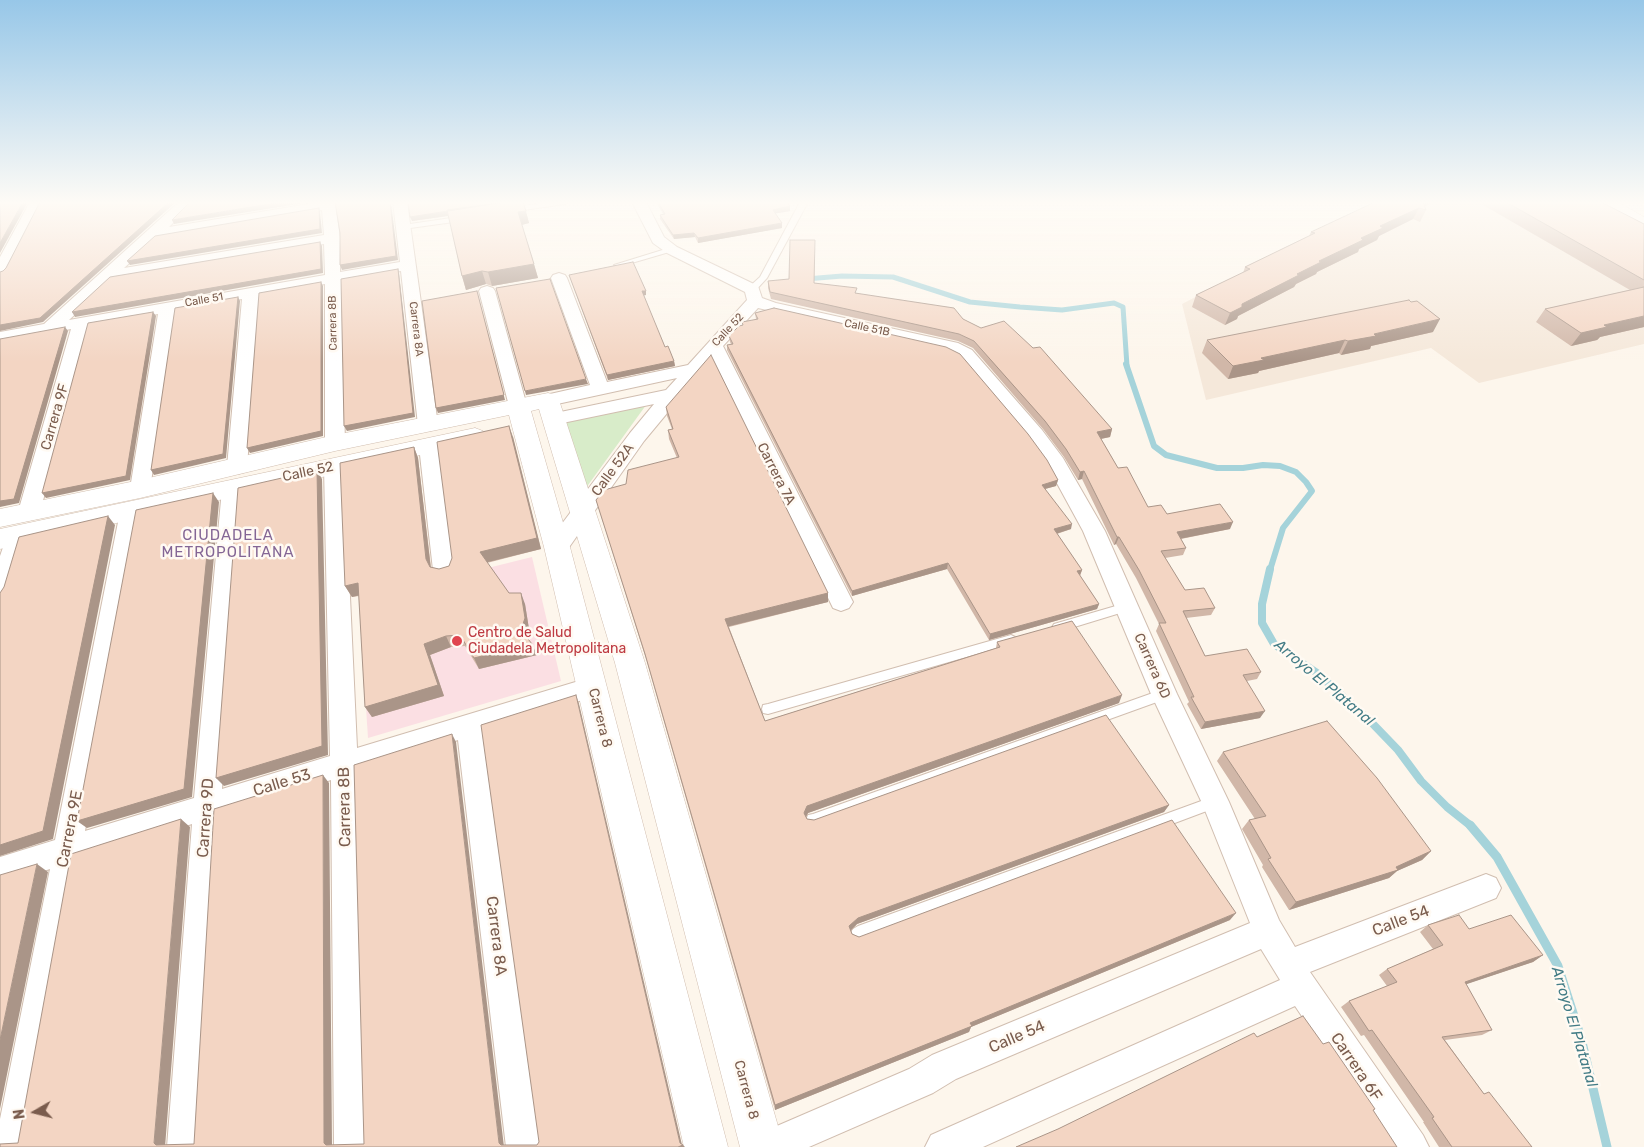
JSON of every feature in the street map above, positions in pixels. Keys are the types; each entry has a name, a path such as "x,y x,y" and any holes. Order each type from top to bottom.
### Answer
{"street":[{"path":"0,271 8,256"},
{"path":"50,328 128,256"},
{"path":"105,276 227,256"},
{"name":"Carrera 8B","path":"332,256 352,1147"},
{"name":"Carrera 8A","path":"406,256 417,302 428,436 444,570"},
{"name":"Calle 51B","path":"682,256 771,307 952,346 966,354 974,362"},
{"name":"Calle 51","path":"0,337 407,265"},
{"path":"559,278 600,388"},
{"name":"Carrera 8","path":"487,291 557,547 706,1147"},
{"name":"Carrera 9D","path":"185,1147 207,807 251,292"},
{"name":"Calle 52","path":"6,530 335,455 551,409 671,395 714,345 753,295"},
{"name":"Carrera 9E","path":"12,1147 66,850 135,500 168,306"},
{"name":"Carrera 9F","path":"29,512 82,322"},
{"name":"Carrera 7A","path":"714,345 841,602"},
{"name":"Carrera 6D","path":"974,362 1035,434 1056,463 1094,531 1164,694 1215,802 1268,931 1295,976"},
{"name":"Calle 52","path":"551,409 600,388 693,369"},
{"name":"Calle 52A","path":"557,547 637,437 671,395"},
{"name":"Carrera 8","path":"551,409 630,663 762,1147"},
{"name":"Calle 52","path":"6,530 29,512 135,500"},
{"path":"0,595 6,530"},
{"name":"Calle 53","path":"0,870 592,687"},
{"name":"Carrera 8A","path":"469,726 524,1147"},
{"name":"Calle 54","path":"964,1143 1295,976 1486,888"},
{"name":"Calle 54","path":"768,1147 921,1081 944,1068 1268,931"},
{"name":"Carrera 6F","path":"1295,976 1411,1147"}],"lane":[{"path":"607,267 654,256"},
{"path":"753,295 775,256"},
{"path":"1044,631 1126,607"},
{"path":"768,709 1026,636"},
{"path":"813,820 1164,694"},
{"path":"858,934 1215,802"}],"shaded area":[{"path":"1275,256 1644,256 1644,344 1479,383 1431,348 1206,400 1182,304"},
{"name":"Centro de Salud Ciudadela Metropolitana","path":"532,557 561,681 368,738 359,600"}],"green space":[{"path":"649,401 583,492 560,420"}],"building":[{"path":"12,256 109,256 40,318 0,325 0,272 6,268"},
{"path":"133,256 160,256 127,261"},
{"path":"239,256 321,256 321,269 72,312 110,277"},
{"path":"340,256 396,256 396,256 340,265"},
{"path":"457,256 531,256 534,264 488,272 482,271 462,276"},
{"path":"790,256 815,256 814,283 857,288 855,293 954,308 963,319 981,328 1004,321 1033,348 1040,347 1112,429 1097,432 1118,468 1127,467 1148,507 1161,505 1167,514 1220,504 1233,522 1177,532 1186,548 1161,551 1185,590 1204,588 1215,608 1183,611 1205,656 1247,649 1261,672 1243,675 1265,711 1205,722 1191,697 1194,697 1159,623 1166,623 1139,570 1119,537 1117,537 1084,471 1080,472 1045,421 974,341 959,334 770,292 768,281 789,279"},
{"path":"1269,256 1330,256 1297,274 1299,275 1242,304 1242,307 1230,313 1196,295 1250,269 1245,267"},
{"path":"1601,256 1644,256 1644,280"},
{"path":"633,262 646,291 642,291 665,347 668,346 674,361 607,375 569,275"},
{"path":"398,269 413,413 344,426 341,279"},
{"path":"550,279 586,379 525,391 496,288"},
{"path":"321,282 321,431 247,448 259,293"},
{"path":"1644,287 1644,316 1604,325 1607,327 1581,333 1545,309"},
{"path":"477,291 504,395 436,408 422,301"},
{"path":"238,297 223,454 151,470 175,308"},
{"path":"1409,300 1411,302 1417,301 1440,319 1374,334 1376,336 1345,340 1233,366 1207,340"},
{"path":"774,308 946,347 960,354 1028,434 1047,460 1058,480 1042,485 1072,524 1054,529 1082,570 1077,571 1099,604 990,634 948,563 852,591 727,345 733,344 729,336 739,326 743,325 742,322 758,319 755,313"},
{"path":"153,312 126,476 42,493 88,323"},
{"path":"65,327 14,499 0,501 0,339"},
{"path":"711,355 828,593 725,619 765,721 1000,647 997,642 1072,621 1122,695 807,806 804,813 807,819 814,820 1106,715 1169,805 858,918 849,926 852,934 859,937 1172,820 1236,913 970,1023 972,1026 775,1105 645,654 596,500 604,490 626,484 628,470 679,457 668,430 673,429 666,407"},
{"path":"509,426 537,538 480,552 509,593 521,593 525,618 521,630 532,644 474,658 460,635 446,636 424,644 438,685 365,707 358,583 345,586 340,463 414,447 426,559 430,567 439,569 449,566 452,558 437,442"},
{"path":"317,470 322,746 216,778 238,488"},
{"path":"213,493 184,789 77,821 136,510"},
{"path":"108,516 43,831 0,845 0,593 4,587 19,537"},
{"path":"576,695 680,1143 683,1145 678,1147 0,1147 0,1144 18,1143 71,854 181,819 154,1143 156,1145 194,1144 214,809 323,775 324,1143 326,1145 364,1144 354,765 452,734 499,1143 501,1145 537,1145 539,1142 481,725"},
{"path":"1327,721 1377,778 1431,851 1396,867 1398,870 1296,902 1268,859 1271,858 1249,820 1266,816 1223,752"},
{"path":"37,864 0,1040 0,875"},
{"path":"1459,915 1469,929 1511,915 1543,955 1465,982 1492,1030 1442,1037 1484,1094 1489,1092 1532,1147 1452,1147 1432,1118 1434,1117 1372,1030 1369,1031 1349,1001 1397,982 1387,969 1443,945 1428,925"},
{"path":"1303,1016 1323,1044 1329,1042 1375,1109 1373,1110 1397,1147 1016,1147 1058,1129 1254,1033 1257,1037"}],"waterway":[{"name":"Arroyo El Platanal","path":"806,279 842,276 893,277 970,302 1020,307 1062,310 1114,303 1123,307 1127,366"},
{"name":"Arroyo El Platanal","path":"1126,364 1154,446 1166,455 1217,468 1243,468 1263,465 1280,466 1296,472 1306,482 1312,491 1283,528 1270,570"},
{"name":"Arroyo El Platanal","path":"1270,569 1262,604 1262,623 1274,644 1317,673 1372,723 1398,750 1421,781 1447,807 1471,826"},
{"name":"Arroyo El Platanal","path":"1471,826 1497,857 1558,966 1581,1038 1607,1147"}],"place":[{"name":"Centro de Salud Ciudadela Metropolitana","path":"457,641"}],"district":[{"name":"CIUDADELA METROPOLITANA","path":"228,544"}]}
